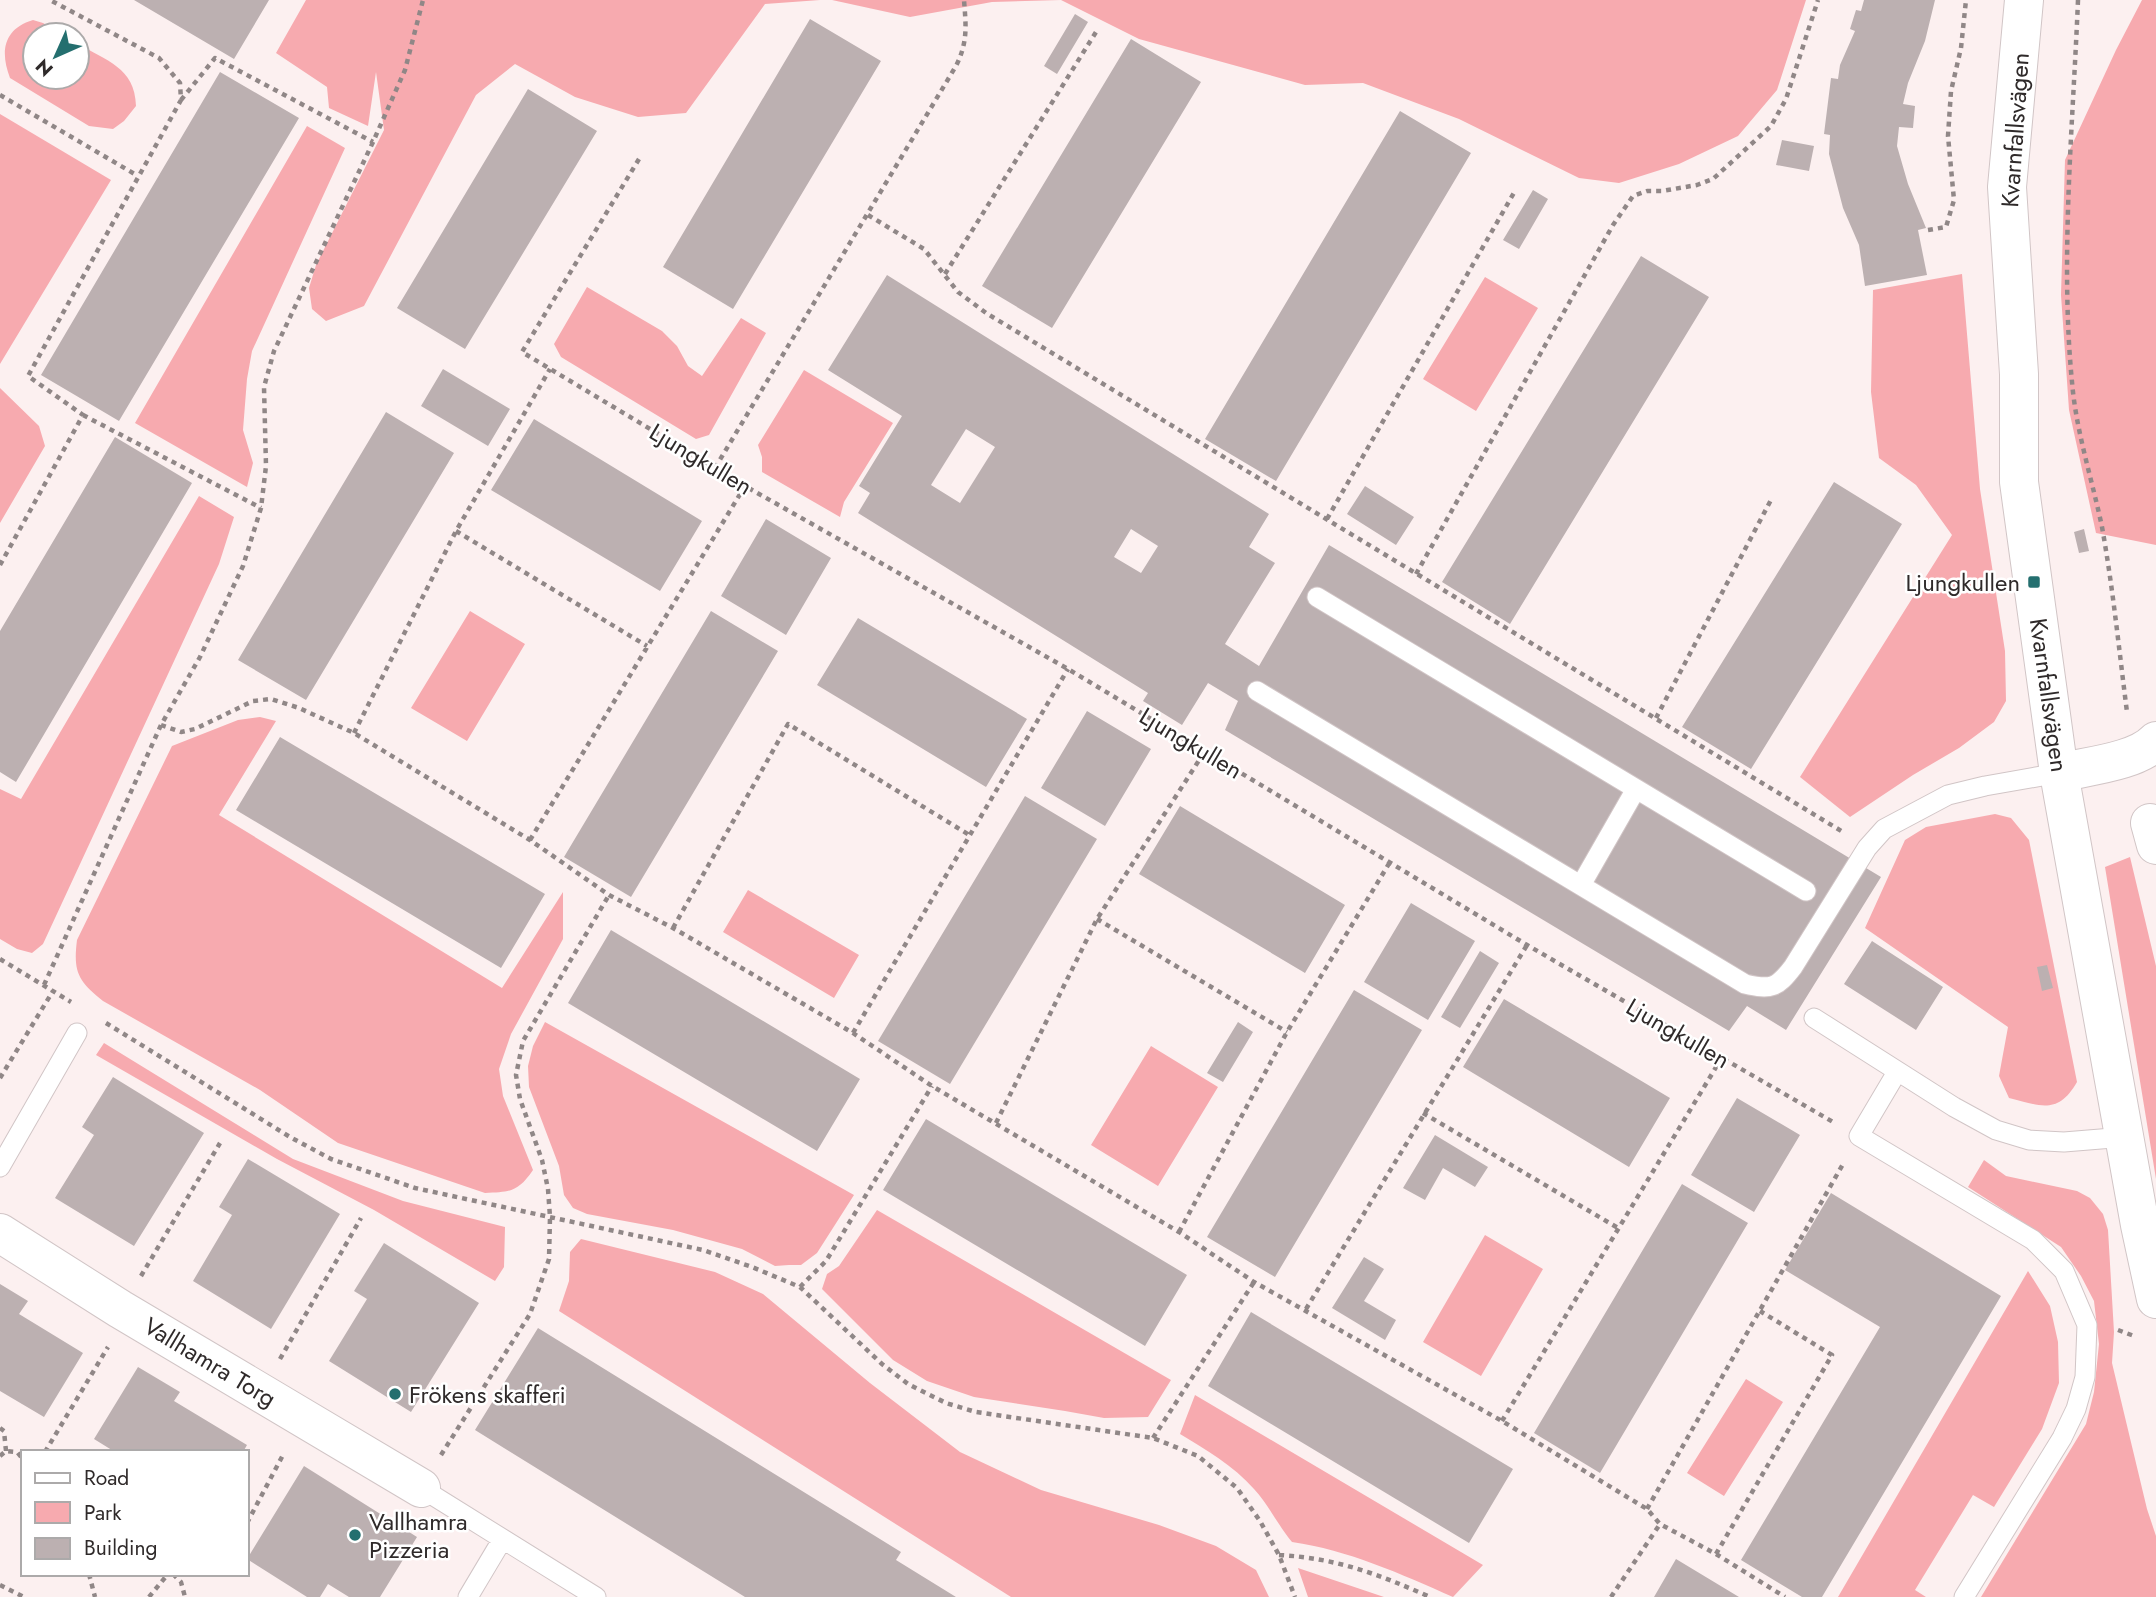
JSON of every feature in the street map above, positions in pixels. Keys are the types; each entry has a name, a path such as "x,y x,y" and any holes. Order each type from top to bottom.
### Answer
{"street":[{"name":"Kvarnfallsvägen","path":"2024,0 2007,187 2019,374 2019,482 2059,773 2140,1225 2156,1299"},
{"path":"2059,773 2144,749"},
{"name":"Vallhamra Torg","path":"0,1233 120,1309 421,1488"}],"lane":[{"path":"1317,597 1806,891"},
{"path":"1257,691 1745,984 1766,989 1782,981 1793,967 1867,848 1884,830 1948,795 2059,773"},
{"path":"1581,885 1636,789"},
{"path":"1814,1018 1897,1072 1996,1130 2029,1140 2064,1142 2125,1137"},
{"path":"0,1167 77,1033"},
{"path":"1897,1072 1859,1136 2033,1240 2064,1271 2087,1325 2085,1377 2076,1409 2062,1438 1965,1597"},
{"path":"421,1488 596,1597"},
{"path":"468,1597 502,1540"}],"path":[{"path":"50,0 159,58 180,83 181,100"},
{"path":"44,985 161,725 200,657 243,566 261,508 266,466 264,387 274,351 405,70 423,0"},
{"path":"715,468 964,50 967,29 964,0"},
{"path":"1416,574 1633,196 1647,191 1697,185 1713,179 1771,126 1786,99 1818,0"},
{"path":"1928,230 1946,227 1954,200 1948,136 1951,91 1961,48 1966,0"},
{"path":"2078,0 2069,220 2072,382 2077,422 2102,528 2144,749"},
{"path":"945,274 1096,32"},
{"path":"261,508 83,415 28,376 181,100 215,58 373,142"},
{"path":"0,95 138,176"},
{"name":"Ljungkullen","path":"639,159 522,352 746,486 1068,668 1527,945 1859,1136"},
{"path":"1327,519 1515,191"},
{"path":"868,215 924,249 958,292 986,313 1826,820 1867,848"},
{"path":"354,733 456,531 550,369"},
{"path":"0,565 83,415"},
{"path":"530,840 746,486"},
{"path":"1656,718 1772,498"},
{"path":"456,531 647,646"},
{"path":"853,1033 1068,668"},
{"path":"161,725 181,732 195,729 253,701 271,699 299,708 354,733 530,840 610,895 673,928 853,1033 932,1086 1179,1232 1254,1282 1502,1421 1647,1509 1661,1524 1785,1597"},
{"path":"673,928 788,724 971,836"},
{"path":"996,1123 1097,919 1205,751"},
{"path":"1179,1232 1287,1032 1390,862"},
{"path":"421,1488 530,1314 549,1259 550,1217 542,1160 520,1099 516,1075 518,1059 523,1041 610,895"},
{"path":"1097,919 1287,1032"},
{"path":"1306,1310 1527,945"},
{"path":"0,959 77,1005"},
{"path":"0,1078 53,991"},
{"path":"101,1020 290,1137 331,1159 415,1188 703,1250 752,1266 800,1287 882,1364 908,1384 946,1403 976,1412 1153,1438 1198,1456 1237,1488 1260,1521 1279,1555 1295,1597"},
{"path":"1502,1421 1721,1059"},
{"path":"800,1287 826,1261 932,1086"},
{"path":"1423,1113 1618,1228"},
{"path":"1647,1509 1859,1136"},
{"path":"120,1309 220,1143"},
{"path":"260,1393 361,1219"},
{"path":"1153,1438 1254,1282"},
{"path":"1716,1554 1832,1355 1760,1311"},
{"path":"46,1450 100,1359"},
{"path":"0,1428 4,1431 6,1451"},
{"path":"0,1455 6,1451 17,1452 21,1457"},
{"path":"248,1521 276,1468"},
{"path":"1611,1597 1661,1524"},
{"path":"1279,1555 1312,1557 1376,1573 1430,1597"},
{"path":"90,1576 95,1597"},
{"path":"149,1597 169,1576"},
{"path":"174,1576 181,1582 185,1597"},
{"path":"0,1586 24,1597"}],"green space":[{"path":"306,0 820,0 765,4 686,113 638,117 575,97 515,64 476,95 364,306 326,321 312,309 309,288 316,265 384,130 376,72 368,126 329,108 327,87 276,53"},
{"path":"832,0 1061,0 992,2 910,17"},
{"path":"1061,0 1806,0 1777,90 1738,136 1679,164 1619,183 1579,178 1459,119 1363,83 1305,85 1139,39"},
{"path":"2142,0 2156,0 2156,545 2096,533 2069,410 2061,295 2065,160"},
{"path":"21,25 21,85 10,78 5,59 6,43 15,29"},
{"path":"91,51 125,74 134,93 136,106 124,121 113,129 89,126 31,91 91,91"},
{"path":"0,114 111,180 0,364"},
{"path":"307,126 345,148 252,351 243,430 253,463 247,487 135,423"},
{"path":"1962,274 1980,489 2005,651 2006,701 1994,722 1959,748 1850,817 1800,777 1952,535 1916,485 1879,458 1871,392 1873,290"},
{"path":"1485,277 1538,308 1476,411 1423,379"},
{"path":"587,287 662,331 677,346 688,366 702,376 741,318 766,333 709,435 696,439 561,357 554,344"},
{"path":"804,370 893,423 844,502 840,517 762,472 762,457 758,445"},
{"path":"0,388 39,426 45,446 0,523"},
{"path":"199,496 234,517 219,564 43,944 32,953 17,949 0,939 0,789 21,799"},
{"path":"470,611 525,644 467,741 411,708"},
{"path":"260,717 276,721 219,815 502,988 563,892 563,939 511,1034 499,1069 503,1096 533,1170 518,1187 485,1193 338,1143 260,1090 103,1001 88,988 79,975 76,960 77,940 172,746 238,720"},
{"path":"1995,814 2011,818 2029,840 2077,1082 2063,1100 2056,1104 2030,1104 2009,1098 1999,1076 2008,1027 1865,928 1905,840 1926,827"},
{"path":"2130,857 2156,966 2156,1179 2105,867"},
{"path":"748,890 859,955 834,998 723,932"},
{"path":"545,1022 854,1195 817,1253 801,1265 775,1266 742,1249 673,1230 587,1214 573,1208 564,1195 559,1166 529,1087 528,1066 533,1046"},
{"path":"104,1043 293,1159 403,1201 505,1227 504,1267 495,1281 374,1210 277,1159 96,1055"},
{"path":"1151,1046 1218,1087 1158,1186 1091,1145"},
{"path":"1984,1160 2006,1176 2077,1191 2090,1198 2103,1214 2108,1230 2114,1332 2112,1363 2156,1536 2156,1597 1981,1597 2086,1424 2094,1392 2099,1344 2094,1301 2061,1247 1968,1187"},
{"path":"877,1210 1171,1380 1148,1417 1104,1418 974,1397 927,1381 893,1360 822,1289 827,1274 839,1266"},
{"path":"1485,1235 1543,1269 1481,1376 1423,1342"},
{"path":"581,1239 715,1272 763,1294 870,1383 960,1452 1041,1490 1159,1525 1216,1546 1256,1570 1269,1597 1011,1597 559,1311 569,1281 570,1252"},
{"path":"2028,1271 2050,1306 2058,1342 2059,1383 2042,1429 1994,1507 1973,1495 1915,1590 1926,1597 1838,1597"},
{"path":"1746,1379 1783,1402 1724,1496 1687,1473"},
{"path":"1195,1395 1483,1565 1453,1597 1354,1557 1292,1542 1264,1501 1238,1473 1180,1434"},
{"path":"1298,1568 1384,1597 1308,1597"}],"building":[{"path":"134,0 269,0 234,59"},
{"path":"1864,0 1935,0 1925,41 1908,83 1903,104 1915,106 1913,128 1899,127 1897,146 1908,184 1926,228 1918,230 1927,275 1865,286 1859,245 1843,208 1829,154 1830,135 1824,134 1831,78 1838,79 1840,65 1855,31 1850,29 1856,10 1861,11"},
{"path":"1075,14 1088,22 1057,74 1044,66"},
{"path":"810,19 881,61 733,309 663,267"},
{"path":"1131,39 1201,82 1052,328 982,286"},
{"path":"220,72 299,118 119,421 41,375"},
{"path":"528,89 597,131 465,349 397,308"},
{"path":"1400,111 1471,153 1276,481 1205,439"},
{"path":"1782,140 1814,146 1809,171 1776,165"},
{"path":"1533,190 1548,199 1519,249 1503,240"},
{"path":"1641,256 1709,297 1510,624 1442,582"},
{"path":"887,275 1269,514 1249,547 1275,563 1225,644 1259,666 1329,545 1881,877 1786,1030 1747,1006 1729,1031 1225,730 1238,701 1208,683 1182,725 1143,701 1148,693 858,513 870,493 859,486 902,416 828,370","holes":["966,429 995,447 960,503 931,485","1131,529 1158,546 1141,573 1114,557"]},
{"path":"443,369 510,409 488,446 421,406"},
{"path":"386,412 454,453 306,700 238,660"},
{"path":"534,419 702,521 660,591 491,490"},
{"path":"115,437 192,483 16,782 0,772 0,631"},
{"path":"1834,482 1902,524 1751,769 1682,727"},
{"path":"1365,486 1414,517 1396,545 1347,514"},
{"path":"766,519 831,558 786,635 721,596"},
{"path":"2084,529 2089,551 2079,553 2074,532"},
{"path":"711,611 778,651 631,897 564,857"},
{"path":"858,618 1027,719 986,787 817,685"},
{"path":"1087,711 1151,749 1105,826 1041,788"},
{"path":"280,737 545,894 501,968 236,810"},
{"path":"1025,796 1097,839 950,1084 878,1041"},
{"path":"1180,806 1345,905 1305,973 1139,874"},
{"path":"1411,903 1475,941 1428,1020 1364,982"},
{"path":"611,930 860,1079 817,1151 568,1003"},
{"path":"1872,941 1943,987 1916,1030 1844,984"},
{"path":"1480,951 1499,963 1460,1028 1441,1017"},
{"path":"2047,965 2053,988 2042,991 2037,967"},
{"path":"1354,990 1422,1030 1275,1277 1207,1237"},
{"path":"1504,999 1670,1098 1629,1167 1463,1067"},
{"path":"1238,1022 1253,1032 1223,1082 1207,1073"},
{"path":"113,1077 204,1133 134,1246 55,1198 94,1135 82,1127"},
{"path":"1737,1098 1800,1135 1754,1212 1691,1175"},
{"path":"926,1119 1187,1275 1145,1346 883,1190"},
{"path":"1435,1135 1488,1167 1475,1187 1443,1168 1425,1200 1403,1188"},
{"path":"248,1159 340,1214 271,1329 193,1281 232,1215 219,1207"},
{"path":"1682,1184 1748,1223 1600,1473 1534,1433"},
{"path":"1831,1193 2001,1296 1822,1597 1802,1597 1741,1560 1880,1327 1785,1270"},
{"path":"384,1243 479,1303 411,1412 329,1361 367,1299 354,1291"},
{"path":"1364,1257 1384,1269 1364,1301 1396,1320 1385,1340 1332,1308"},
{"path":"0,1284 28,1301 19,1314 83,1353 44,1417 0,1391"},
{"path":"1251,1312 1513,1469 1469,1543 1208,1386"},
{"path":"538,1328 901,1552 896,1560 956,1597 745,1597 475,1430"},
{"path":"138,1367 180,1392 174,1401 247,1445 244,1450 112,1450 94,1439"},
{"path":"304,1466 417,1537 380,1597 349,1597 328,1584 320,1597 307,1597 248,1557"},
{"path":"1676,1559 1739,1597 1654,1597"}],"place":[{"name":"Ljungkullen","path":"2034,582"},
{"name":"Frökens skafferi","path":"395,1394"},
{"name":"Vallhamra Pizzeria","path":"355,1535"}]}
